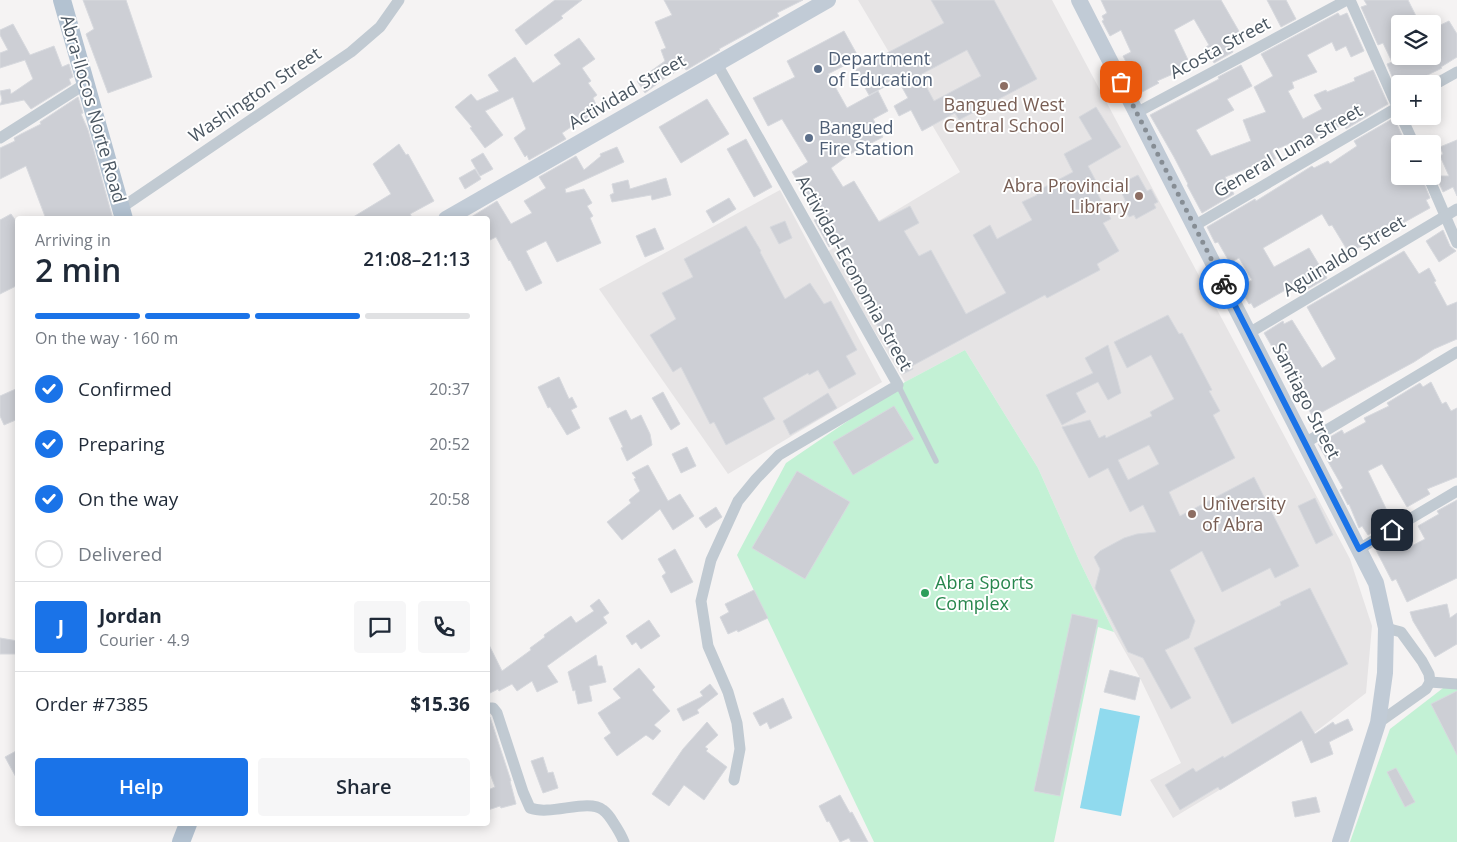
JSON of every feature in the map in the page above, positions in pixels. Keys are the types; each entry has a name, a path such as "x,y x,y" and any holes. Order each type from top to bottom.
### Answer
{"main road":[{"name":"Abra-Ilocos Norte Road","path":"62,0 122,213"},
{"path":"181,842 187,826"}],"street":[{"name":"Washington Street","path":"122,213 351,52 380,26 399,0"},
{"name":"Actividad Street","path":"451,216 828,0"},
{"path":"1349,0 1391,91"},
{"name":"Acosta Street","path":"1136,113 1349,0"},
{"name":"Santiago Street","path":"1084,2 1136,113 1376,583 1386,628 1384,674 1378,723 1340,842"},
{"name":"Actividad-Economia Street","path":"717,64 898,385 779,455 738,501 711,560 701,601 708,646 728,692 737,724 740,749 734,780"},
{"path":"1441,81 1457,72"},
{"path":"0,138 85,84"},
{"name":"General Luna Street","path":"1194,226 1391,116"},
{"path":"1432,185 1457,243"},
{"name":"Aguinaldo Street","path":"1249,333 1457,210"},
{"path":"1305,443 1457,352"},
{"path":"1359,549 1457,491"},
{"path":"1378,723 1426,689 1430,682 1429,674 1422,661 1401,632 1386,628"},
{"path":"1430,682 1457,684"},
{"path":"490,708 494,708 530,808 538,811 547,811 593,805 602,809 607,814 622,835 624,842"}],"lane":[{"path":"898,385 936,461"}],"shaded area":[{"name":"University of Abra","path":"858,0 1052,0 1350,559 1372,626 1366,693 1314,733 1173,818 1150,780 1181,763 1140,678 1114,632 1079,560 1038,468 965,350 905,382 827,252 960,172"},
{"path":"780,190 882,382 728,474 599,289"}],"green space":[{"name":"Abra Sports Complex","path":"965,350 1038,468 1114,632 1098,627 1054,842 874,842 737,555 786,463 905,382"},
{"path":"1447,685 1457,687 1457,842 1350,842 1390,729"}],"water":[{"path":"1100,708 1140,716 1121,816 1080,808"}],"building":[{"path":"83,0 126,0 152,77 108,93 86,34 94,29"},
{"path":"555,0 582,0 561,16 563,18 526,45 515,30"},
{"path":"664,0 803,0 777,13 779,16 719,49 688,69 686,70 684,67 665,78 645,93 637,81 665,61 661,50 666,48 655,22 672,15"},
{"path":"931,0 994,0 1037,79 959,120 955,113 922,131 911,110 899,116 894,106 908,98 898,80 869,95 855,70 944,23","holes":["967,50 981,76 934,101 920,75"]},
{"path":"1101,0 1221,0 1244,40 1231,48 1233,52 1214,63 1206,47 1209,45 1194,19 1174,30 1189,62 1172,70 1173,74 1157,81 1159,83 1142,92 1123,56 1131,52 1121,30 1110,36 1102,21 1104,20 1102,16 1107,13"},
{"path":"1267,0 1286,0 1296,19 1281,27"},
{"path":"1364,0 1408,0 1416,15 1391,15 1391,60 1383,43 1378,45 1361,7 1367,5"},
{"path":"1338,13 1340,16 1347,13 1364,51 1351,57 1346,46 1336,51 1332,42 1307,55 1317,72 1292,82 1294,88 1288,91 1303,119 1322,109 1314,95 1355,81 1354,78 1373,70 1388,104 1346,129 1344,124 1299,147 1296,141 1272,151 1276,159 1262,167 1261,163 1225,177 1234,194 1202,213 1174,157 1150,115 1219,79 1218,77 1241,65 1252,86 1227,99 1234,110 1196,130 1211,156 1251,141 1243,120 1266,112 1254,87 1273,76 1261,54"},
{"path":"1449,21 1457,34 1457,57 1442,68 1428,75 1391,75 1387,64 1391,62 1391,65 1441,65 1441,25"},
{"path":"13,24 30,55 54,46 62,67 69,64 73,77 69,79 71,84 31,109 24,100 0,105 2,100 0,91 10,89 11,94 33,79 25,60 0,68 0,53 8,50 0,35 0,30"},
{"path":"844,31 859,58 828,74 847,108 878,91 888,111 873,119 883,137 850,154 831,168 843,187 854,181 879,222 910,206 919,223 904,231 919,256 931,250 966,314 1006,293 973,235 990,225 997,239 1032,220 1022,202 1037,195 1035,192 1073,172 1064,154 1092,139 1079,117 1096,107 1121,147 1088,166 1098,185 1094,187 1111,219 1103,223 1119,251 1097,264 1100,270 1047,298 1045,295 912,366 913,369 903,374 834,244 829,247 814,220 817,219 809,206 812,204 792,172 808,162 782,119 768,126 753,98 795,77 787,61"},
{"path":"579,38 595,59 582,68 591,81 588,83 597,95 593,98 600,114 574,125 562,133 566,139 529,160 527,155 525,157 514,138 526,129 513,97 485,111 503,135 485,148 470,128 472,127 455,107 471,94 477,101 499,91 488,75 515,57 533,83 561,64 554,55"},
{"path":"78,97 83,113 81,114 88,130 112,216 45,216 26,166 0,179 0,148 15,141 14,138 41,124 40,122"},
{"path":"707,99 729,134 681,163 659,127"},
{"path":"1391,120 1391,125 1397,125 1402,135 1391,135 1391,185 1425,185 1430,198 1426,200 1430,208 1349,253 1332,225 1329,226 1322,214 1263,248 1274,267 1309,248 1327,278 1308,289 1303,280 1254,308 1243,294 1247,292 1243,285 1252,280 1239,258 1230,263 1218,242 1215,243 1207,227 1255,199 1256,201 1312,166 1314,168 1328,161 1330,164 1357,146 1354,141"},
{"path":"746,139 772,187 754,197 727,149"},
{"path":"1457,140 1457,196 1453,187 1443,192 1440,185 1441,176 1449,176 1441,158 1443,154 1441,147"},
{"path":"399,144 406,155 408,154 434,201 410,214 411,216 355,216 391,194 373,164"},
{"path":"617,147 624,162 565,189 566,193 584,189 592,203 587,206 593,216 590,218 601,243 557,262 546,241 526,251 542,283 526,291 496,237 490,240 490,216 473,216 497,201 511,224 532,213 524,201 546,188 539,177 576,156 584,170 601,156 600,154"},
{"path":"483,153 493,169 480,176 471,160"},
{"path":"475,169 481,179 465,189 459,178"},
{"name":"Abra Provincial Library","path":"1138,175 1147,191 1151,189 1158,202 1154,204 1156,208 1136,219 1134,215 1129,217 1122,204 1126,202 1118,185"},
{"path":"666,178 671,195 652,200 651,195 612,202 610,195 614,193 612,184 628,180 630,189"},
{"path":"729,198 736,209 713,223 706,211"},
{"path":"11,214 15,220 15,286 0,294 0,220"},
{"path":"785,221 792,238 779,244 770,227"},
{"path":"746,226 785,299 810,283 824,304 831,301 857,350 846,356 856,374 829,389 818,370 809,375 808,373 763,398 775,419 726,445 714,422 710,424 681,367 673,372 650,335 676,319 662,293 693,277 684,259"},
{"path":"655,228 664,249 645,257 636,236"},
{"path":"1443,230 1450,246 1456,251 1439,262 1426,241"},
{"path":"1404,251 1419,274 1429,268 1447,306 1457,302 1457,339 1434,349 1414,362 1313,417 1264,333 1283,321 1284,324 1292,320 1322,368 1336,359 1307,307"},
{"path":"1168,315 1179,334 1182,333 1212,390 1209,391 1220,411 1213,415 1235,458 1169,492 1180,516 1254,477 1299,566 1275,578 1270,568 1222,592 1202,551 1170,570 1195,621 1189,638 1165,650 1191,698 1171,709 1143,658 1128,652 1095,588 1100,569 1094,557 1100,551 1124,538 1137,534 1156,532 1143,505 1130,512 1108,468 1089,478 1062,427 1090,420 1099,438 1105,435 1106,438 1152,416 1150,412 1174,399 1151,355 1127,368 1114,342","holes":["1149,445 1159,464 1128,480 1118,460"]},
{"path":"1108,345 1121,393 1108,400 1098,382 1076,393 1086,412 1062,425 1046,395 1093,373 1085,358"},
{"path":"559,377 569,399 572,397 577,407 571,410 580,428 567,435 550,407 548,408 538,387"},
{"path":"1431,382 1442,404 1446,402 1451,411 1457,408 1457,477 1427,489 1430,494 1407,507 1382,464 1368,471 1392,521 1368,535 1362,526 1359,528 1349,504 1340,490 1343,488 1318,444 1342,430 1344,434 1366,422 1364,418 1389,406 1387,403 1420,383 1423,387"},
{"path":"15,389 15,420 4,425 0,416 0,396"},
{"path":"663,392 680,424 671,430 652,398"},
{"path":"828,393 837,408 790,435 783,421"},
{"path":"894,406 914,439 853,475 833,442"},
{"path":"626,410 631,420 641,415 650,434 652,445 627,461 621,448 623,447 609,418"},
{"path":"687,447 696,466 681,473 672,454"},
{"path":"648,465 668,501 680,494 694,516 673,530 660,509 622,540 607,522 631,503 629,500 640,491 634,479 636,478 632,473"},
{"path":"797,471 850,502 805,579 752,548"},
{"path":"1315,498 1333,535 1316,544 1298,506"},
{"path":"1457,500 1457,578 1407,602 1396,579 1392,581 1375,548 1399,534 1406,549 1425,539 1418,526 1439,514 1437,511"},
{"path":"716,507 722,517 706,528 699,518"},
{"path":"675,549 693,582 671,593 662,576 666,573 658,559"},
{"path":"1310,588 1348,664 1232,724 1194,648 1281,605 1280,602"},
{"path":"754,590 768,618 738,632 737,630 728,634 720,617 729,612 725,604"},
{"path":"599,599 609,613 603,617 607,623 547,666 558,682 537,692 532,681 517,691 512,684 499,691 498,689 490,693 490,647 502,671 531,650 530,648 545,637 544,635 571,616 576,623 594,611 590,606"},
{"path":"1447,604 1450,618 1457,613 1457,644 1435,657 1413,621 1410,612"},
{"path":"1072,614 1098,620 1060,796 1034,791"},
{"path":"649,620 660,636 641,649 636,642 632,645 626,636"},
{"path":"0,638 15,640 15,654 0,654"},
{"path":"596,655 598,666 602,666 606,682 589,686 592,701 578,704 568,672"},
{"path":"639,668 655,687 652,690 670,711 654,725 661,731 653,740 646,735 617,756 604,738 611,733 598,713 621,698 613,689"},
{"path":"1110,670 1140,678 1135,700 1104,692"},
{"path":"710,684 718,694 697,710 699,713 683,721 677,709 703,696 700,692"},
{"path":"1457,691 1457,755 1431,704"},
{"path":"783,698 792,718 770,729 767,722 760,726 753,713"},
{"path":"1301,711 1315,734 1333,722 1335,725 1348,719 1353,730 1329,742 1333,754 1311,763 1302,740 1220,790 1218,787 1180,810 1165,785 1193,768 1196,772 1223,756 1224,758"},
{"path":"490,717 511,781 516,804 490,809 490,789 495,787 490,773"},
{"path":"707,722 718,735 705,747 708,749 706,751 727,767 704,800 684,785 669,806 652,794 683,749"},
{"path":"15,752 15,775 5,757"},
{"path":"543,757 548,773 553,772 558,788 543,793 531,761"},
{"path":"1396,768 1415,802 1405,807 1387,772"},
{"path":"840,795 850,813 852,812 868,842 851,842 849,838 840,842 829,821 827,822 819,806"},
{"path":"1316,797 1320,812 1295,817 1292,802"}],"way so far":[{"path":"1121,82 1224,284"}],"place":[{"name":"Department of Education","path":"818,69"},
{"name":"Bangued West Central School","path":"1004,86"},
{"name":"Bangued Fire Station","path":"809,138"},
{"name":"Abra Provincial Library","path":"1139,196"},
{"name":"University of Abra","path":"1192,514"},
{"name":"Abra Sports Complex","path":"925,593"}],"route":[{"path":"1224,284 1359,549 1392,530"}]}
